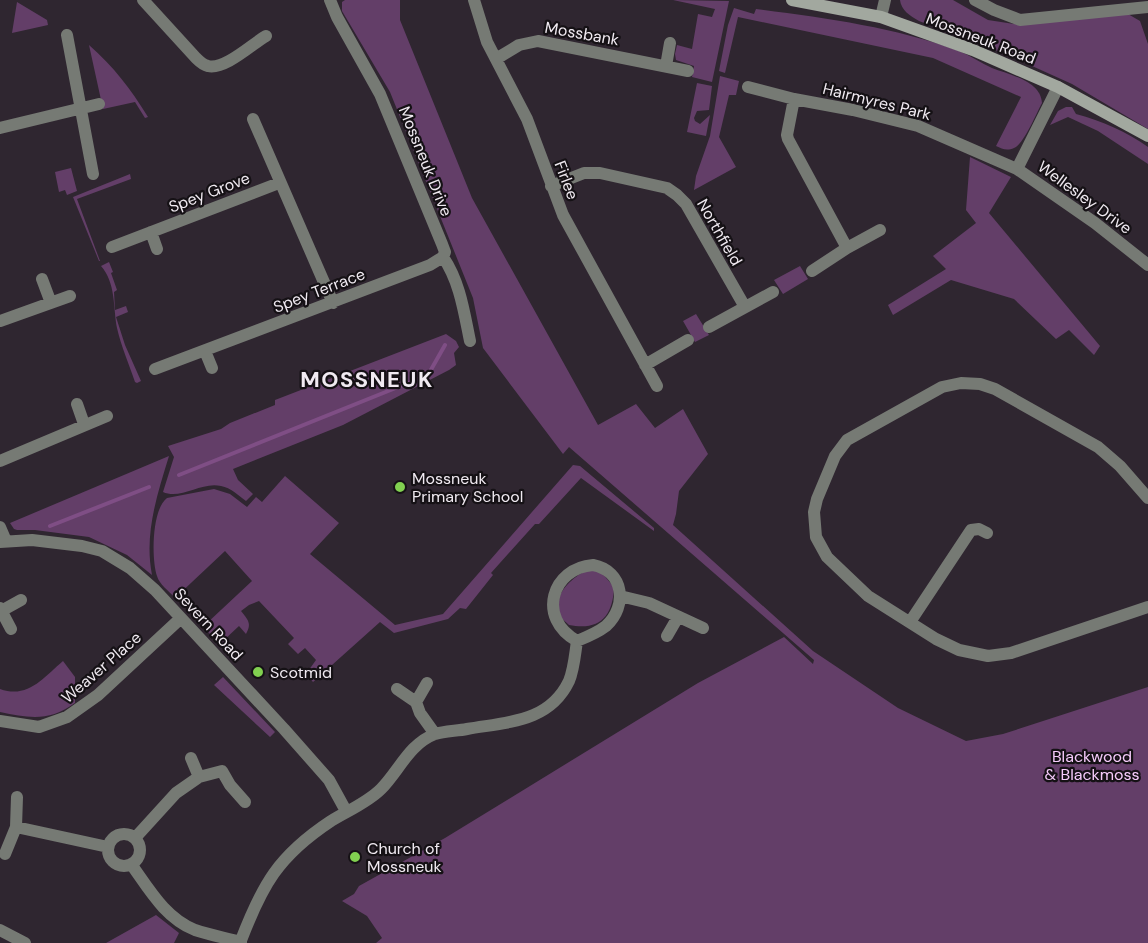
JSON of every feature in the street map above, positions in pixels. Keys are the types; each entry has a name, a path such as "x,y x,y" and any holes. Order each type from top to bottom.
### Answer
{"street":[{"path":"143,0 205,65 217,66 227,63 266,36"},
{"name":"Mossneuk Drive","path":"330,0 337,17 380,94 442,244 445,252 443,257 462,302 470,341"},
{"name":"Firlee","path":"474,0 487,42 527,119 563,215 657,386"},
{"name":"Mossneuk Road","path":"792,0 881,17 973,50 1058,87 1148,136"},
{"path":"881,17 885,0"},
{"path":"975,0 1020,20 1148,7"},
{"path":"67,35 93,174"},
{"name":"Mossbank","path":"496,59 519,45 538,40 688,71"},
{"path":"666,66 670,44"},
{"name":"Hairmyres Park","path":"748,87 918,126 1017,169"},
{"name":"Wellesley Drive","path":"1058,87 1017,169 1095,223 1148,265"},
{"path":"794,99 788,139 847,248"},
{"path":"0,128 99,104"},
{"path":"253,119 333,303"},
{"name":"Northfield","path":"551,186 584,173 600,173 667,188 686,204 745,307"},
{"name":"Spey Grove","path":"112,247 279,183"},
{"path":"812,271 880,230"},
{"path":"151,232 158,249"},
{"name":"Spey Terrace","path":"155,369 333,303 430,265 443,257"},
{"path":"42,279 51,303"},
{"path":"709,327 773,292"},
{"path":"0,321 70,296"},
{"path":"645,364 688,340"},
{"path":"205,351 212,368"},
{"path":"1148,498 1120,466 1098,447 1014,399 980,384 961,383 942,387 847,440 835,456 814,512 816,537 827,557 868,596 936,639 959,650 988,656 1011,653 1148,607"},
{"path":"77,404 84,424"},
{"path":"0,461 107,416"},
{"path":"0,527 3,542"},
{"path":"910,622 971,530 979,529 987,533"},
{"name":"Severn Road","path":"3,542 32,540 60,542 102,551 130,568 155,590 329,780 346,811"},
{"path":"583,566 602,567 611,573 618,584 620,596 615,613 598,632 577,640 560,628 553,614 554,597 564,580 583,566"},
{"path":"620,596 649,603 704,628"},
{"path":"11,629 1,609 21,600"},
{"path":"667,636 678,617"},
{"name":"Weaver Place","path":"0,721 39,727 68,717 98,695 181,618"},
{"path":"130,864 154,898 180,922 194,929 240,943 263,889 277,867 299,843 346,811 371,798 381,789 407,755 435,734 524,720 547,708 569,680 577,640"},
{"path":"416,702 428,683"},
{"path":"397,689 416,702 420,713 435,734"},
{"path":"191,758 199,777"},
{"path":"135,838 176,793 199,777 222,771 230,785 245,802"},
{"path":"5,854 16,826 17,797"},
{"path":"16,826 108,848"},
{"path":"129,835 135,838 140,849 139,855 130,864 124,866 111,860 108,848 110,841 116,836 129,835"},
{"path":"0,930 25,943"}],"green space":[{"name":"Blackwood & Blackmoss","path":"345,0 400,0 400,20 472,198 598,425 636,404 655,428 683,409 708,454 679,491 673,525 813,651 898,708 966,741 1003,734 1148,687 1148,943 376,943 382,938 367,916 342,901 354,894 359,886 445,838 698,683 784,637 813,664 814,660 569,447 563,454 483,348 473,298 390,92 342,11 342,2"},
{"path":"673,0 729,1 712,82 692,77 694,66 676,60 675,54 677,45 692,49 698,14 712,17 715,9"},
{"path":"900,0 953,0 988,20 1014,24 1128,14 1140,21 1148,44 1148,129 1072,84 1008,55 919,21 904,10"},
{"path":"17,2 47,20 48,25 12,33"},
{"path":"734,8 754,14 756,9 833,20 934,43 959,51 992,68 1023,80 1036,89 1042,103 1026,135 1018,145 1011,149 1002,149 996,146 1021,97 933,58 738,17 725,73 719,71 728,25"},
{"path":"89,45 121,78 148,117 145,118 135,102 103,109"},
{"path":"720,76 739,81 736,95 729,95 719,137 736,167 694,190 696,176 710,136"},
{"path":"697,83 712,86 709,110 697,111 694,118 700,124 710,115 706,136 687,132"},
{"path":"1072,107 1076,114 1132,136 1148,147 1148,164 1098,131 1068,117 1050,125 1058,111"},
{"path":"970,157 1011,177 989,213 1100,346 1094,355 1069,330 1056,339 1014,299 951,280 893,315 888,305 946,269 933,256 976,223 966,210"},
{"path":"71,168 77,191 67,195 65,190 59,192 55,172"},
{"path":"130,174 131,179 77,199 99,261 73,197"},
{"path":"109,262 117,290 114,292 115,310 126,306 128,312 116,317 125,345 141,381 137,383 119,335 109,280 101,266"},
{"path":"800,266 808,279 783,294 774,280"},
{"path":"696,314 709,335 695,342 683,321"},
{"path":"446,334 456,341 459,347 454,353 456,365 449,370 343,425 233,469 238,480 253,494 246,501 228,488 214,485 177,494 163,492 174,457 168,446 221,429 230,423 275,405 275,400"},
{"path":"169,456 153,515 150,545 152,575 127,555 89,537 17,530 10,523"},
{"path":"573,465 580,466 654,528 654,531 581,478 491,573 493,575 466,609 460,608 448,619 394,633 380,622 313,682 306,674 316,660 305,648 298,654 288,644 294,638 259,601 241,611 248,622 248,630 246,634 239,626 224,640 229,647 225,649 198,622 201,619 206,624 252,581 225,551 175,598 162,585 157,576 154,534 158,512 167,498 214,489 230,494 247,507 256,497 262,502 285,476 339,523 310,554 395,625 443,614"},
{"path":"588,570 601,572 614,587 611,606 603,619 597,623 589,626 569,625 559,616 560,596 572,580"},
{"path":"63,661 75,677 75,703 56,713 39,717 0,712 0,689 19,691 27,689 42,680"},
{"path":"223,677 275,732 270,737 214,685"},
{"path":"156,915 179,933 174,943 106,943"}],"waterway":[{"path":"179,475 428,375 445,345"},
{"path":"50,526 149,487"}],"place":[{"name":"Mossneuk Primary School","path":"400,487"},
{"name":"Scotmid","path":"258,672"},
{"name":"Church of Mossneuk","path":"355,857"}],"district":[{"name":"MOSSNEUK","path":"367,379"}]}
